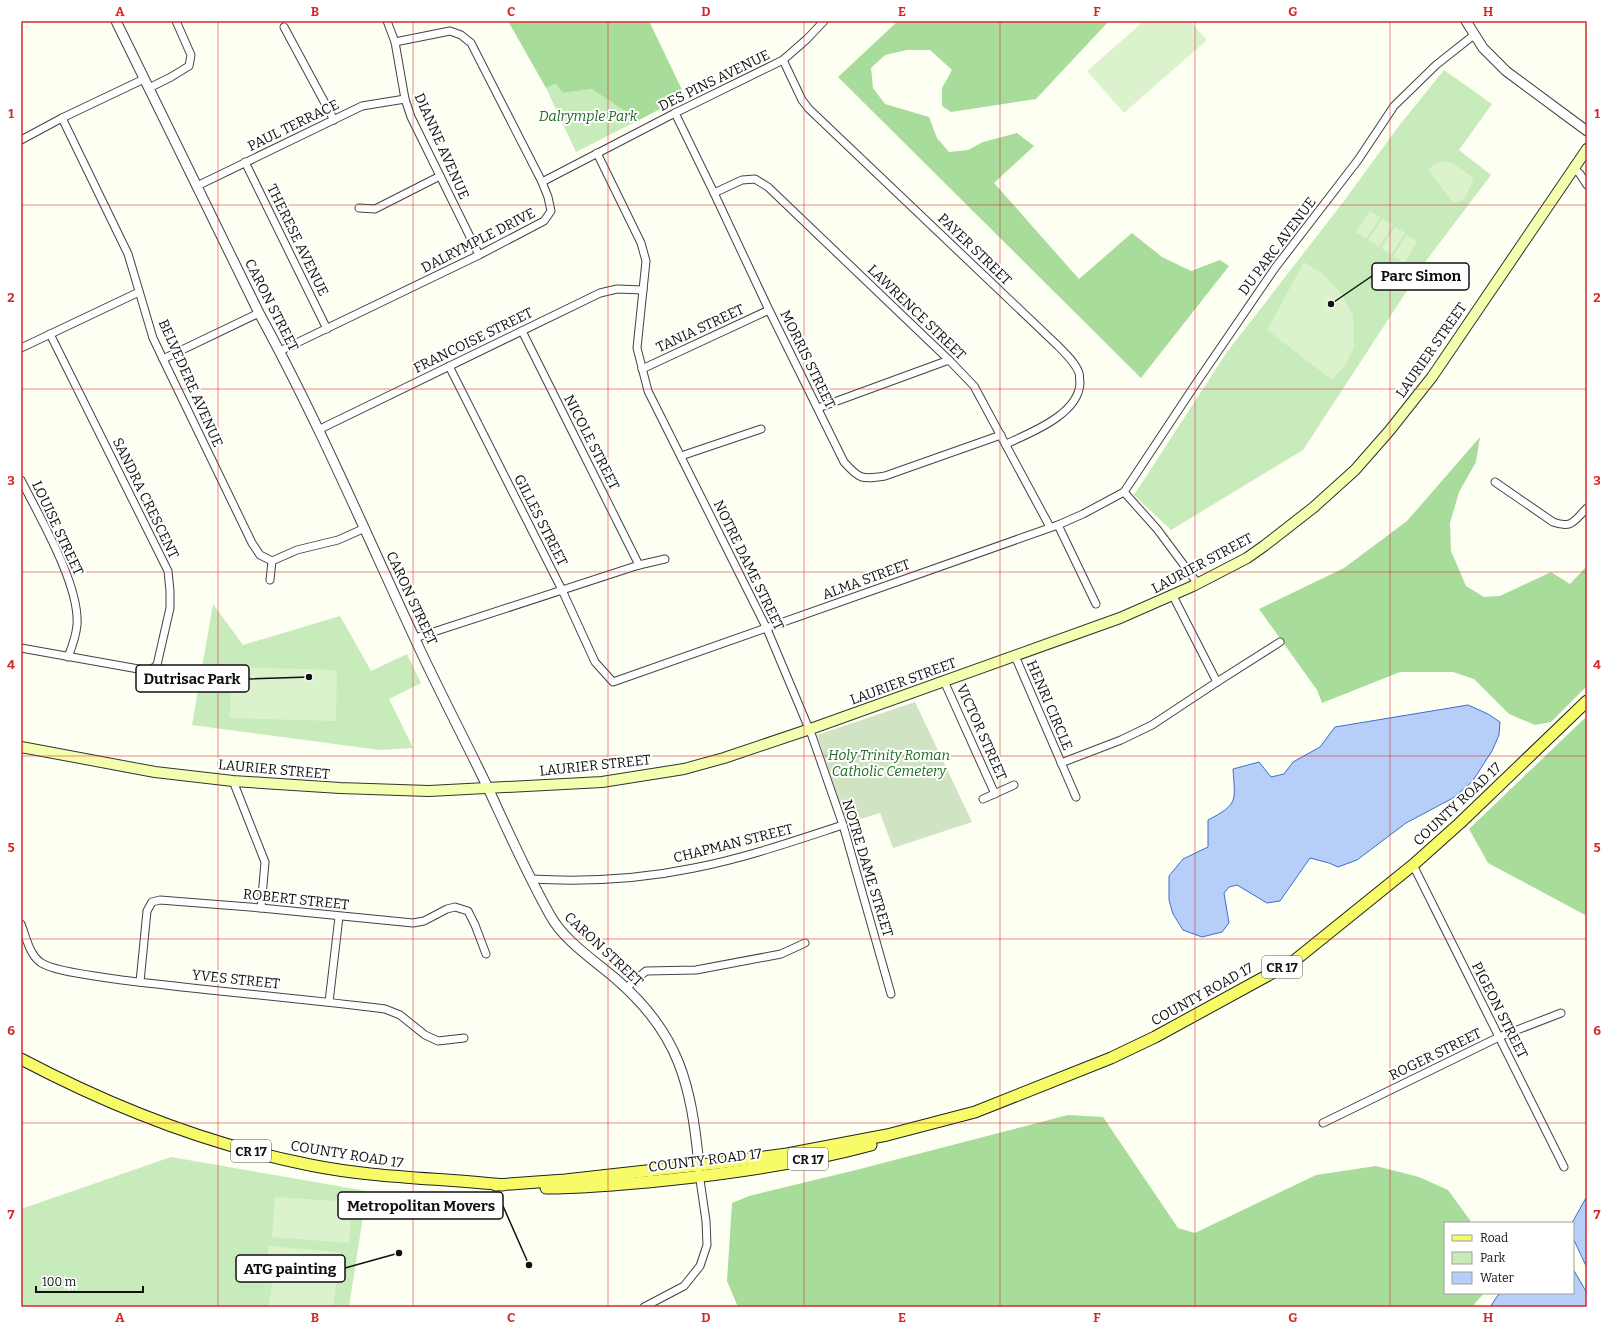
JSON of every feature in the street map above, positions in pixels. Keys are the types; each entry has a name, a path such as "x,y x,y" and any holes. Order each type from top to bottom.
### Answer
{"main road":[{"name":"LAURIER STREET","path":"21,747 155,772 233,781 340,788 429,791 602,782 684,769 724,758 1120,618 1198,584 1239,562 1264,546 1327,496 1364,461 1432,377 1587,149"},
{"name":"COUNTY ROAD 17","path":"496,1185 565,1180 787,1154 913,1129 975,1112 1067,1076 1155,1037 1294,961 1413,866 1587,701"},
{"name":"COUNTY ROAD 17","path":"21,1059 70,1085 164,1125 267,1156 312,1166 409,1178 533,1189 572,1188 700,1177 767,1168 846,1152 889,1140 913,1129"}],"street":[{"name":"CARON STREET","path":"116,21 196,186 280,351 365,528 415,638 531,879 551,917 558,927 573,942 626,988 654,1017 680,1061 691,1103 699,1165"},
{"path":"149,88 172,77 189,66 191,55 176,21"},
{"name":"DIANNE AVENUE","path":"387,21 395,42 404,99 479,255"},
{"name":"DES PINS AVENUE","path":"542,182 675,113 783,60 807,39 824,21"},
{"path":"1466,21 1474,35 1489,55 1506,71 1587,131"},
{"path":"284,27 334,120"},
{"name":"DALRYMPLE DRIVE","path":"280,351 479,255 544,221 551,211 548,197 542,182 471,43 461,34 450,31 395,42"},
{"name":"DU PARC AVENUE","path":"1124,492 1194,386 1275,268 1358,160 1394,106 1436,64 1474,35"},
{"name":"PAYER STREET","path":"783,60 802,100 809,109 1056,344 1070,359 1079,373 1080,388 1072,403 1060,415 1033,432 1006,444"},
{"path":"21,140 62,118 144,79"},
{"name":"PAUL TERRACE","path":"196,186 362,106 404,99"},
{"name":"MORRIS STREET","path":"675,113 769,310 844,462 855,475 869,479 885,476 1001,435"},
{"name":"BELVEDERE AVENUE","path":"62,118 128,254 153,338 252,543 260,555 272,561"},
{"name":"NOTRE DAME STREET","path":"597,153 641,243 646,261 637,348 648,391 766,629 809,729 843,825 891,994"},
{"name":"THERESE AVENUE","path":"245,162 327,328"},
{"path":"1574,168 1587,185"},
{"path":"359,208 375,209 440,176"},
{"name":"LAWRENCE STREET","path":"714,193 742,180 755,180 768,187 949,360 974,386 1050,527"},
{"name":"FRANCOISE STREET","path":"318,430 600,293 617,289 643,290"},
{"path":"21,348 139,292"},
{"name":"TANIA STREET","path":"642,369 769,310"},
{"path":"163,359 259,312"},
{"name":"NICOLE STREET","path":"522,331 639,565"},
{"name":"SANDRA CRESCENT","path":"21,648 144,670 152,669 157,665 160,655 170,608 168,571 50,334"},
{"path":"818,408 949,360"},
{"name":"GILLES STREET","path":"449,366 562,590 595,662 613,682"},
{"path":"681,456 761,429"},
{"name":"LOUISE STREET","path":"21,480 53,544 70,584 76,605 77,624 74,642 68,657"},
{"path":"1495,482 1553,522 1563,526 1570,524 1587,508"},
{"path":"1124,492 1157,529 1198,584"},
{"name":"ALMA STREET","path":"613,682 1058,525 1083,514 1124,492"},
{"path":"1058,525 1096,604"},
{"path":"270,580 272,561 297,550 338,540 365,528"},
{"path":"415,638 639,565 665,559"},
{"path":"1173,596 1217,682"},
{"name":"HENRI CIRCLE","path":"1061,763 1121,740 1152,725 1280,642"},
{"name":"HENRI CIRCLE","path":"1015,656 1076,797"},
{"name":"VICTOR STREET","path":"944,681 995,794"},
{"path":"233,781 265,862 261,908"},
{"name":"VICTOR STREET","path":"983,799 1014,785"},
{"name":"CHAPMAN STREET","path":"531,879 557,880 640,877 695,868 762,851 843,825"},
{"name":"PIGEON STREET","path":"1413,866 1564,1167"},
{"name":"ROBERT STREET","path":"140,982 147,911 152,902 160,900 261,908 338,917 412,923 424,921 447,909 455,907 468,911 486,954"},
{"path":"329,1002 338,917"},
{"name":"YVES STREET","path":"21,924 34,955 40,962 48,966 89,976 385,1009 400,1015 425,1035 438,1041 464,1038"},
{"path":"626,988 646,971 696,970 781,954 805,943"},
{"name":"ROGER STREET","path":"1322,1123 1499,1037 1561,1013"},
{"path":"644,1307 684,1286 700,1266 707,1245 706,1221 699,1165"}],"green space":[{"path":"508,21 649,21 685,96 639,120 592,89 563,93 556,84 546,88"},
{"path":"898,21 1109,21 1036,99 951,112 942,106 942,88 952,70 930,50 907,50 885,55 871,68 873,88 885,104 929,117 937,138 949,152 968,150 983,142 1017,133 1034,146 994,183 1079,279 1132,233 1162,257 1191,271 1220,260 1229,266 1141,378 838,77"},
{"path":"1144,21 1190,21 1207,40 1124,113 1087,71"},
{"path":"1444,70 1492,104 1459,150 1491,175 1429,257 1303,450 1171,530 1134,495 1227,352 1344,201 1398,127"},
{"name":"Dalrymple Park","path":"556,84 563,93 592,89 617,104 639,120 576,152 546,88"},
{"path":"1438,162 1451,162 1474,178 1464,200 1453,203 1428,169"},
{"path":"1370,211 1380,217 1366,239 1356,232"},
{"path":"1382,219 1393,225 1379,247 1368,240"},
{"path":"1395,227 1405,233 1391,255 1381,248"},
{"path":"1407,235 1417,242 1404,263 1393,256"},
{"path":"1304,262 1323,274 1340,292 1353,315 1354,347 1346,364 1332,380 1267,330"},
{"path":"1480,437 1476,462 1459,492 1450,523 1451,551 1466,586 1484,597 1500,596 1551,572 1570,584 1587,566 1587,686 1551,722 1535,725 1509,714 1474,679 1453,672 1400,672 1322,703 1317,690 1259,609 1344,568 1407,521"},
{"path":"213,604 243,645 340,616 371,671 407,654 421,683 389,699 413,748 380,750 192,725"},
{"path":"232,667 337,670 336,721 230,718"},
{"name":"Holy Trinity Roman Catholic Cemetery","path":"915,702 972,822 893,848 880,813 847,823 817,735"},
{"path":"1587,716 1587,916 1488,863 1469,829"},
{"path":"1068,1115 1103,1117 1178,1228 1195,1233 1316,1175 1376,1166 1419,1177 1448,1190 1471,1222 1444,1222 1444,1294 1483,1294 1472,1307 738,1307 727,1281 732,1203 749,1196"},
{"path":"171,1157 367,1191 349,1307 21,1307 21,1209"},
{"path":"275,1197 352,1202 349,1243 272,1237"},
{"path":"267,1246 341,1252 333,1307 268,1307 272,1276"}],"water":[{"path":"1468,705 1488,714 1500,722 1499,735 1492,751 1472,782 1453,798 1406,823 1357,860 1338,867 1310,858 1280,901 1267,903 1237,885 1229,887 1224,893 1229,923 1222,932 1202,937 1183,930 1173,914 1169,900 1169,876 1183,859 1208,847 1208,820 1225,810 1233,800 1233,769 1259,762 1271,777 1284,774 1293,762 1320,747 1335,727"},
{"path":"1587,1196 1587,1268 1574,1240 1574,1222 1573,1222"},
{"path":"1574,1271 1587,1293 1587,1307 1490,1307 1498,1295 1574,1294"}],"place":[{"name":"Parc Simon","path":"1331,304"},
{"name":"Dutrisac Park","path":"309,677"},
{"name":"ATG painting","path":"399,1253"},
{"name":"Metropolitan Movers","path":"529,1265"}]}
